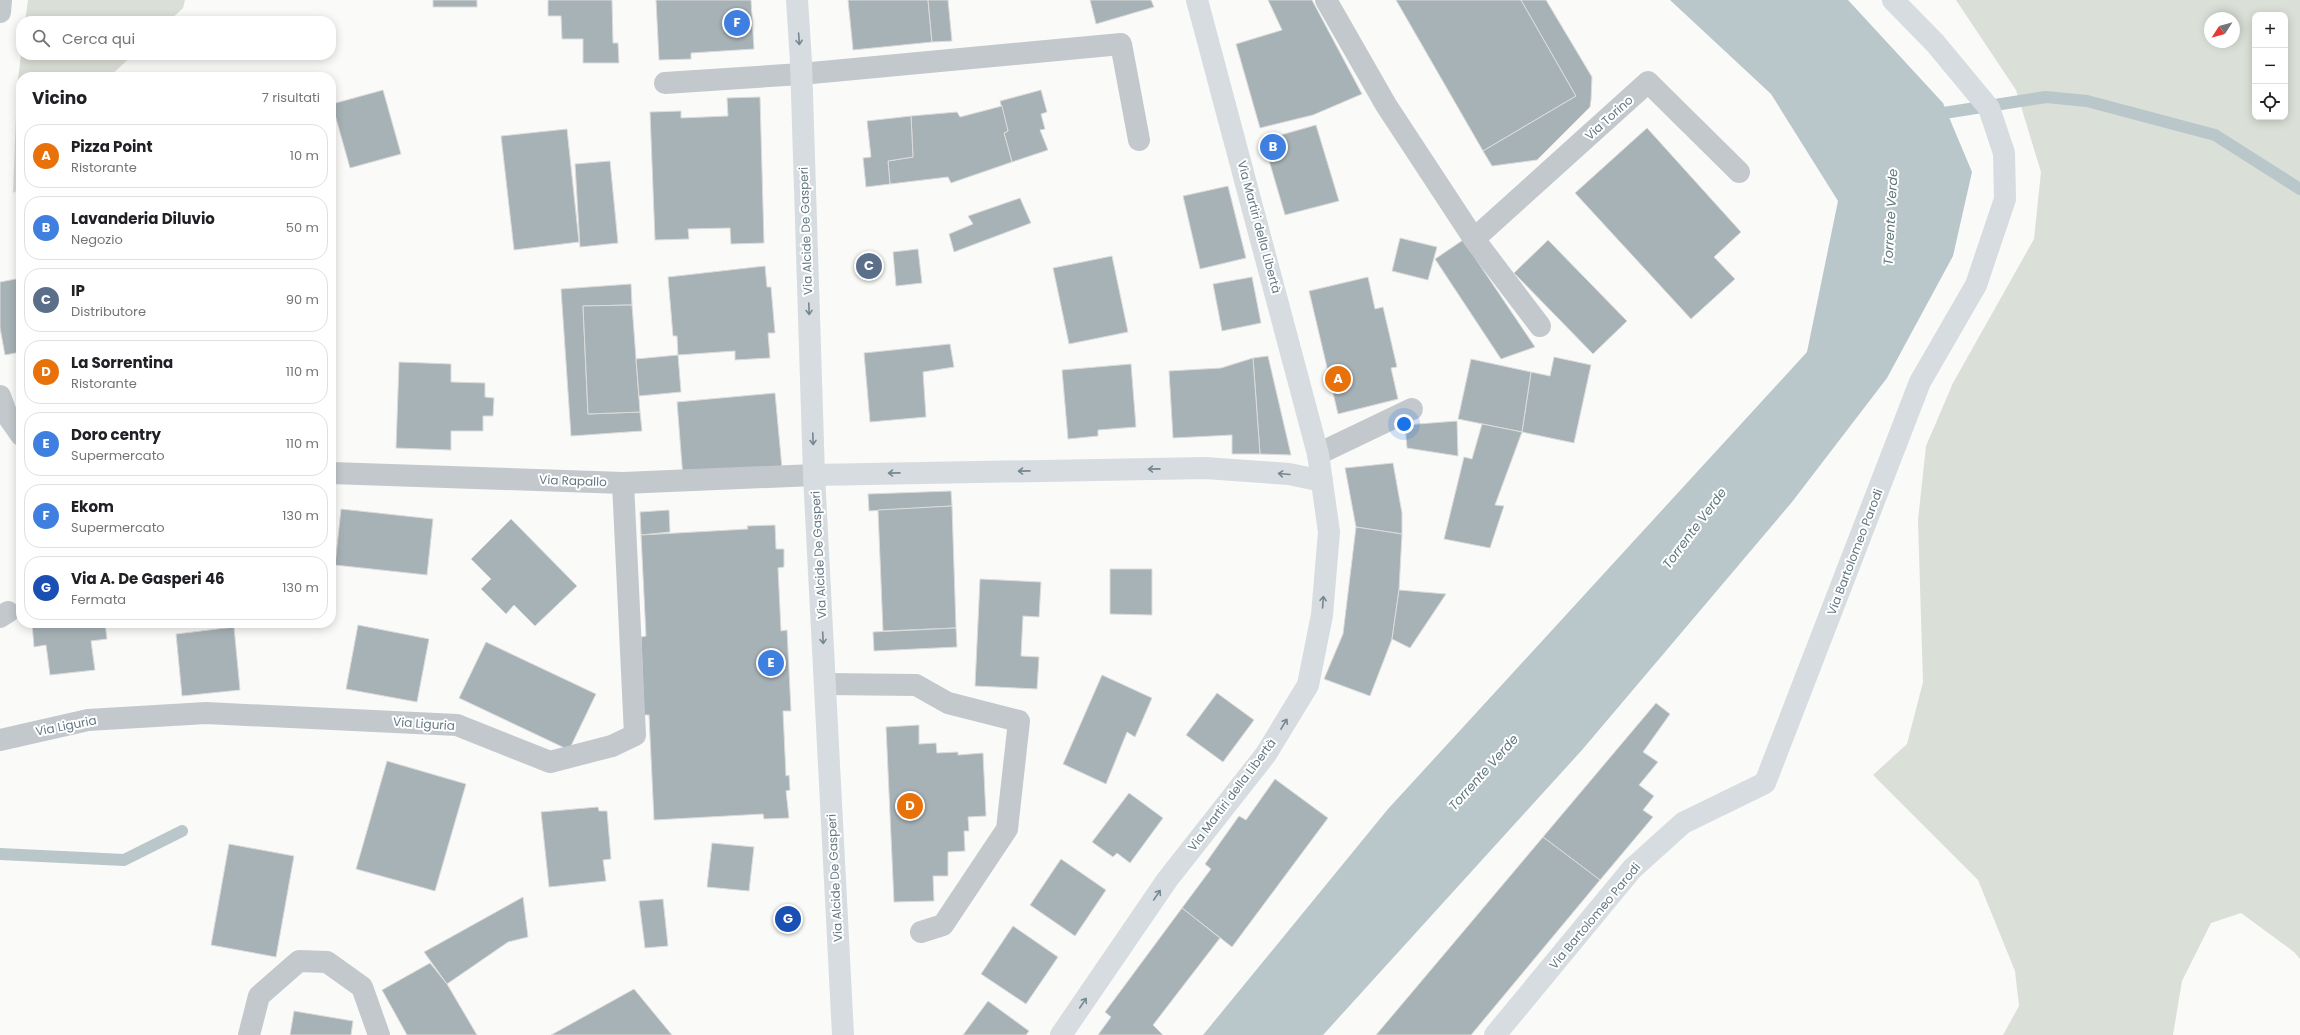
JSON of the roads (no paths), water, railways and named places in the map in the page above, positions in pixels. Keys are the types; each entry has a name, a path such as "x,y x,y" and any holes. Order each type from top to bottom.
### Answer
{"main road":[{"name":"Via Alcide De Gasperi","path":"797,0 801,74 814,475 843,1035"},
{"name":"Via Martiri della Libertà","path":"1061,1035 1167,880 1266,754 1308,685 1322,615 1328,532 1318,454 1197,0"},
{"name":"Via Bartolomeo Parodi","path":"1496,1035 1632,869 1683,823 1766,783 1920,382 1976,285 2005,199 2004,153 1989,108 1935,43 1893,0"},
{"path":"814,475 1205,468 1289,474 1322,481"}],"street":[{"path":"0,12 1,0"},
{"path":"1326,0 1386,105 1474,239 1540,326"},
{"path":"665,83 801,74 1121,44 1139,140"},
{"name":"Via Torino","path":"1474,239 1648,82 1739,172"},
{"path":"0,396 7,416 16,429"},
{"path":"1318,454 1412,409"},
{"name":"Via Rapallo","path":"336,473 623,483 814,475"},
{"name":"Via Liguria","path":"0,740 88,720 206,713 457,725 550,762 612,746 635,735 623,483"},
{"path":"826,684 916,685 948,703 1019,721 1007,829 942,925 921,932"},
{"path":"248,1035 259,996 299,961 327,962 362,987 380,1035"}],"water":[{"name":"Torrente Verde","path":"1670,0 1848,0 1943,103 1972,172 1953,256 1887,378 1792,502 1582,750 1323,1035 1203,1035 1388,809 1807,352 1838,201 1771,94"}],"waterway":[{"path":"1931,115 2046,97 2087,101 2215,135 2300,189"},
{"path":"0,854 124,860 182,831"}],"place":[{"name":"Ekom","path":"737,23"},
{"name":"Lavanderia Diluvio","path":"1273,147"},
{"name":"IP","path":"869,266"},
{"name":"Pizza Point","path":"1338,379"},
{"name":"Doro centry","path":"771,663"},
{"name":"La Sorrentina","path":"910,806"},
{"name":"Via A. De Gasperi 46","path":"788,919"}]}
